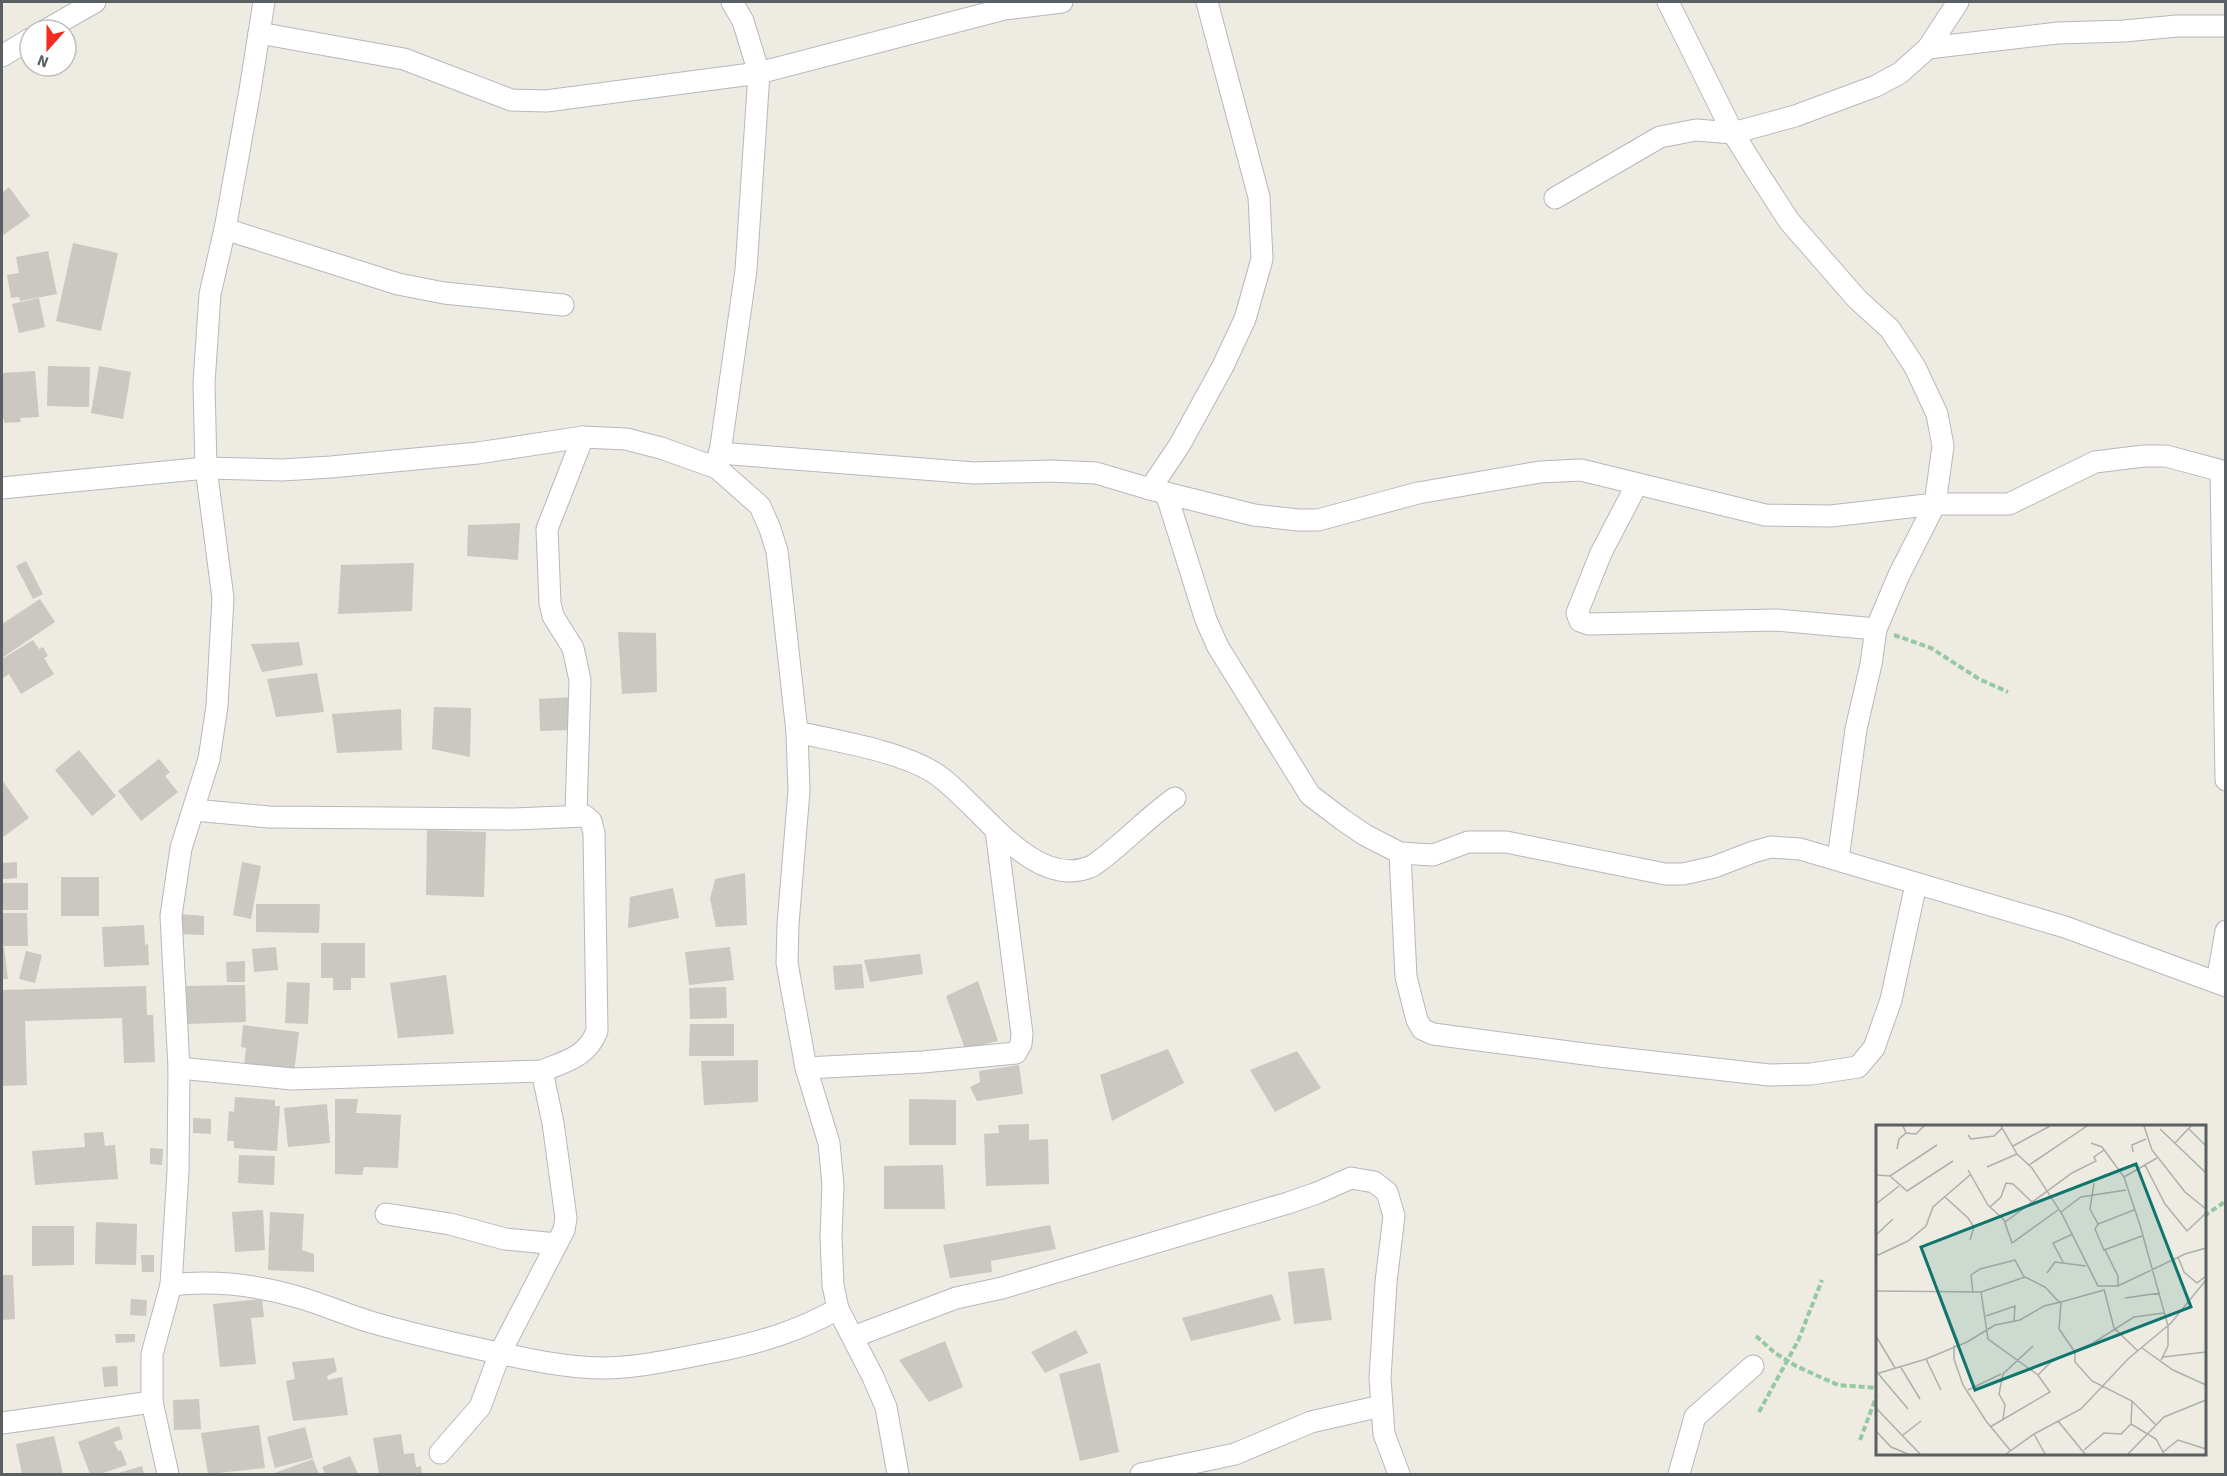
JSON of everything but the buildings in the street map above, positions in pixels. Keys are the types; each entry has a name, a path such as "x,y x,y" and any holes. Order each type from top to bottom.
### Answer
{"street":[{"path":"67,18 95,2"},
{"path":"168,1474 152,1402 152,1354 171,1285 178,1171 179,1068 171,916 182,848 209,759 217,706 223,598 206,468 204,383 210,294 225,230 264,2"},
{"path":"718,460 746,270 759,73 743,21 732,2"},
{"path":"259,33 404,59 511,100 546,101 759,73 1004,9 1062,2"},
{"path":"1207,2 1259,197 1262,259 1245,319 1158,491 1218,647 1310,795 1365,836 1400,853 1433,855 1468,842 1506,842 1665,874 1683,874 1714,867 1771,847 1800,849 2065,927 2221,984 2226,931"},
{"path":"1668,2 1733,133 1789,221 1857,299 1890,329 1915,367 1937,414 1943,446 1935,504 1899,575 1876,629 1871,664 1856,729 1838,860"},
{"path":"1555,198 1660,137 1696,130 1733,133 1795,116 1876,86 1900,73 1928,48 1958,2"},
{"path":"1928,48 2058,33 2124,31 2177,26 2226,26"},
{"path":"2,56 18,46"},
{"path":"225,230 398,284 444,293 563,305"},
{"path":"576,815 580,680 573,648 553,616 550,603 547,529 583,436"},
{"path":"2,489 206,468 282,470 331,467 478,453 583,436 626,439 718,460 975,474 1051,471 1096,474 1254,515 1298,520 1318,520 1418,493 1540,472 1581,470 1766,515 1831,516 1935,504 2009,504 2095,462 2144,456 2166,456 2223,471 2226,780"},
{"path":"718,460 760,506 777,551 797,732 799,792 787,963 806,1068 829,1143 833,1185 831,1237 833,1285 838,1309 886,1407 898,1474"},
{"path":"1637,484 1601,553 1577,614 1581,621 1589,624 1777,620 1876,629"},
{"path":"797,732 892,755 932,771 954,787 1021,853 1046,866 1064,869 1090,867 1175,798"},
{"path":"179,1068 292,1079 542,1071 576,1057 592,1044 597,1031 594,833 591,821 585,816 514,819 269,817 194,810"},
{"path":"806,1068 923,1062 1016,1053 1021,1044 1022,1034 996,830"},
{"path":"1400,853 1406,976 1417,1020 1422,1029 1433,1034 1536,1048 1769,1075 1811,1074 1858,1067 1874,1048 1891,1000 1916,884"},
{"path":"440,1453 480,1407 500,1353 564,1230 566,1218 553,1123 542,1071"},
{"path":"853,1337 956,1298 1002,1288 1288,1203 1351,1178 1374,1182 1387,1192 1394,1216 1381,1356 1381,1406 1384,1434 1399,1474"},
{"path":"386,1214 450,1224 505,1239 557,1244"},
{"path":"171,1285 201,1282 270,1290 303,1298 377,1324 500,1353 571,1366 605,1368 659,1364 752,1344 777,1337 838,1309"},
{"path":"1679,1474 1695,1417 1754,1366"},
{"path":"2,1424 152,1402"},
{"path":"1141,1474 1235,1454 1311,1422 1381,1406"}],"path":[{"path":"1876,629 1931,648 1979,679 2008,692"},
{"path":"2206,1215 2226,1201"},
{"path":"1759,1412 1798,1341 1822,1280"},
{"path":"1756,1336 1774,1353 1787,1361 1838,1384 1876,1388"},
{"path":"1860,1440 1876,1397"}]}
